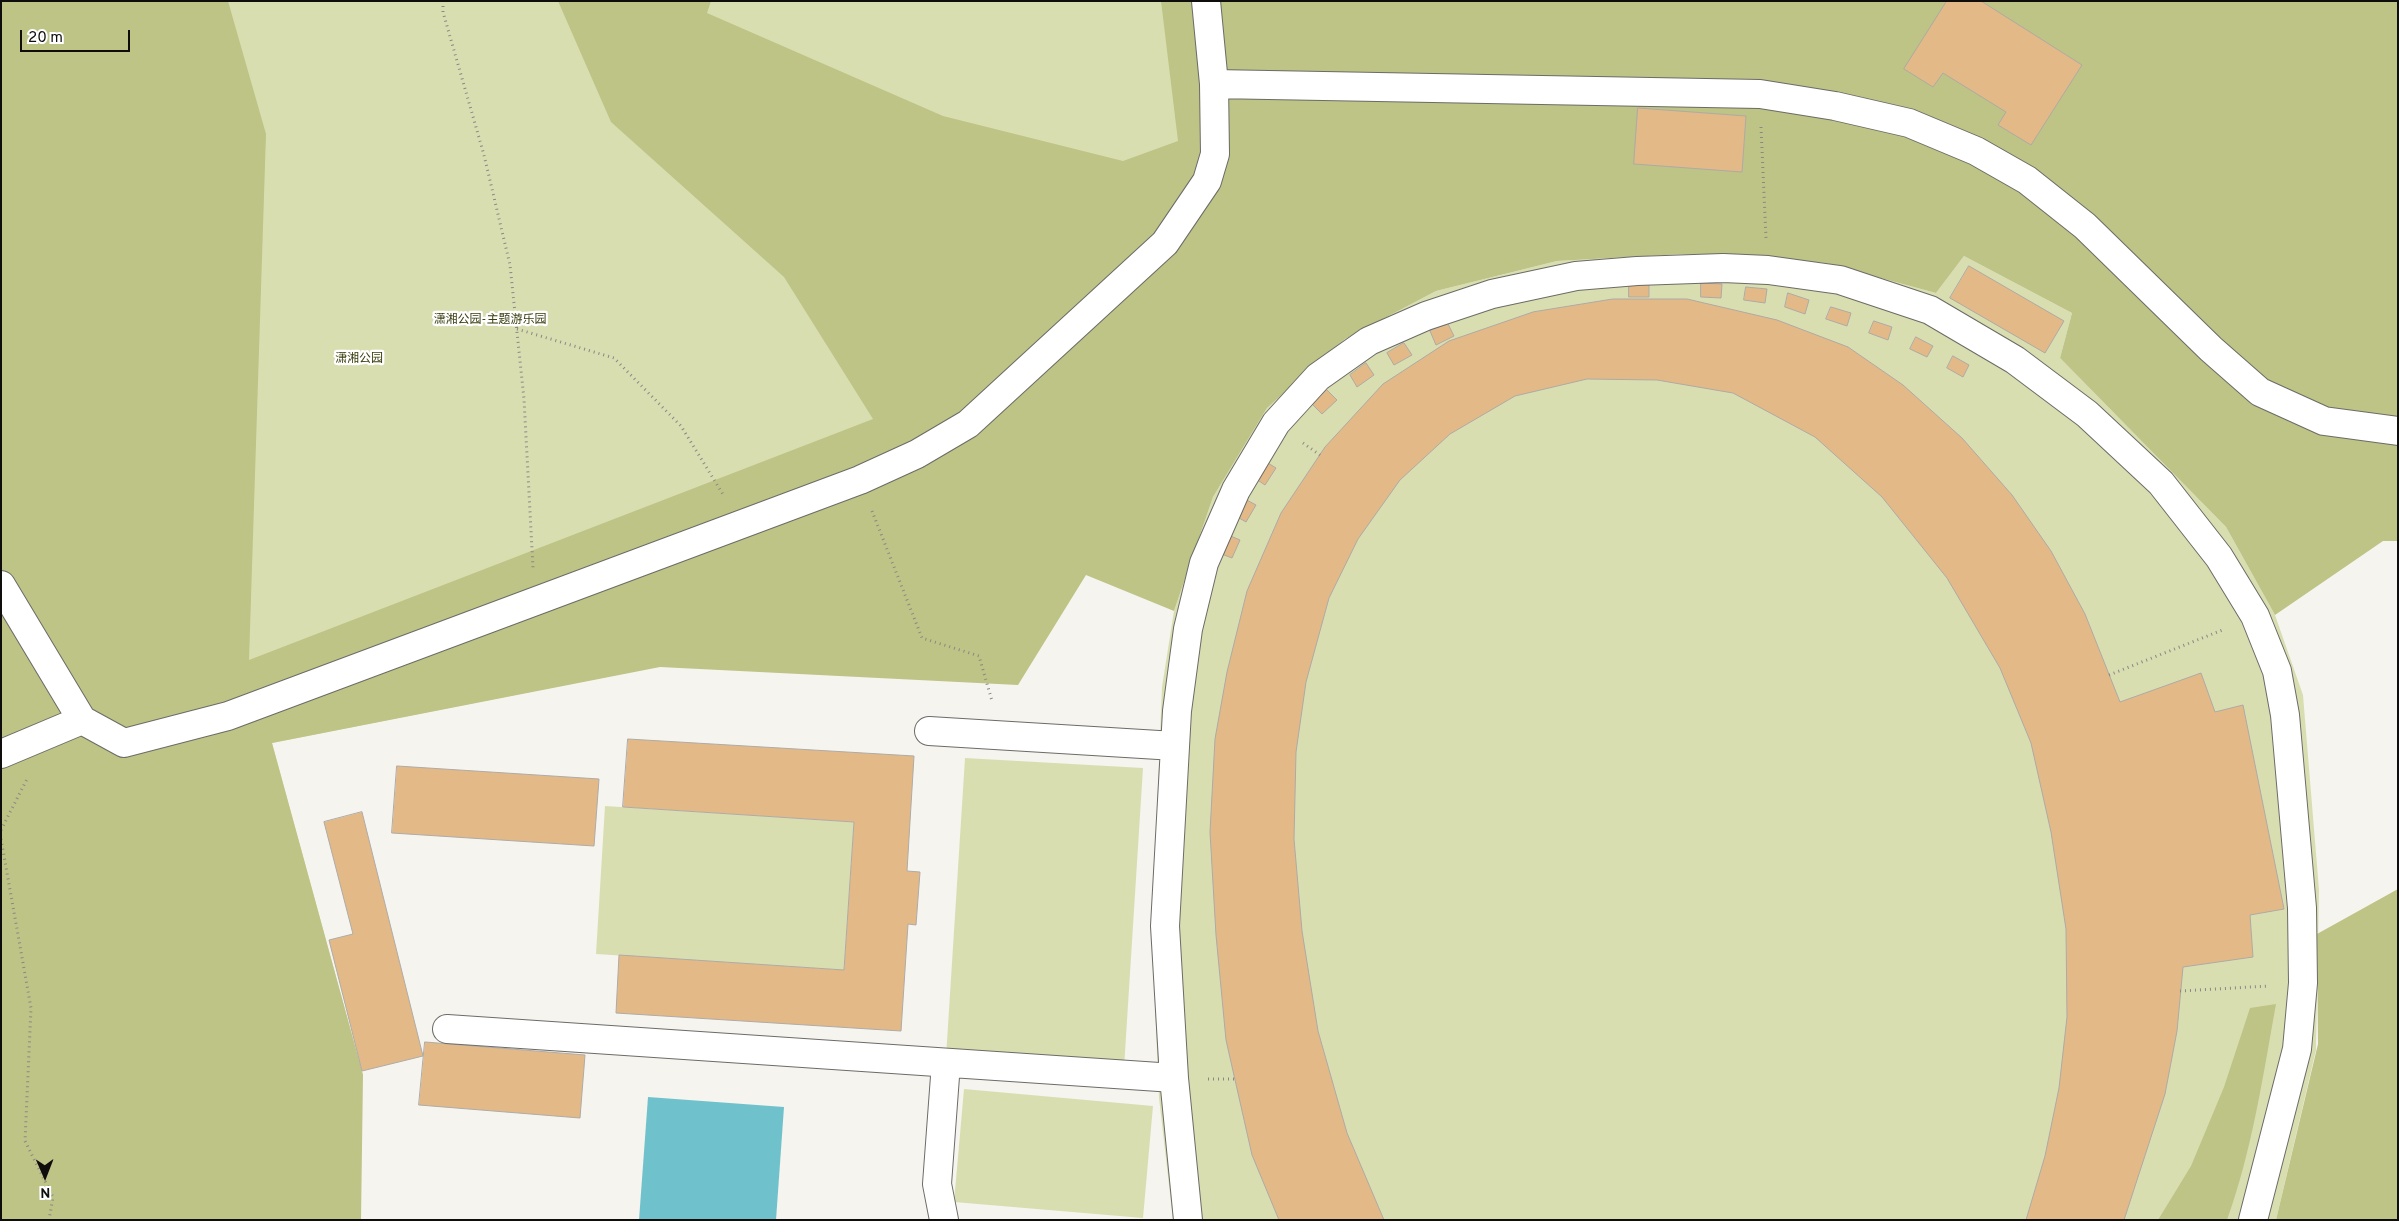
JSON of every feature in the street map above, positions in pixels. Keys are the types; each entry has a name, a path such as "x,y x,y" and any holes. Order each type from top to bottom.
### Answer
{"street":[{"path":"1,585 82,720 124,743 218,719 860,480 917,454 968,424 1165,243 1207,181 1215,154 1214,84 1206,1"},
{"path":"1214,84 1760,94 1835,106 1909,123 1976,151 2027,180 2085,226 2211,349 2260,392 2324,421 2398,431"},
{"path":"1188,1220 1174,1078 1165,926 1177,711 1188,629 1204,563 1236,490 1276,423 1318,377 1369,342 1426,316 1492,294 1576,276 1637,271 1722,268 1768,270 1840,280 1930,310 2015,360 2087,414 2162,483 2219,557 2255,616 2276,671 2285,715 2302,908 2303,983 2297,1049 2253,1220"},
{"path":"1,754 82,720"},
{"path":"929,731 1175,746"},
{"path":"447,1029 1174,1078"},
{"path":"944,1220 937,1184 946,1063"}],"path":[{"path":"443,1 443,12 484,155 510,265 524,399 535,601"},
{"path":"1760,94 1768,270"},
{"path":"517,329 614,358 681,426 741,525"},
{"path":"860,480 922,638 979,656 1002,735"},
{"path":"2109,675 2255,616"},
{"path":"1,839 30,1008 25,1141 53,1197 50,1220"},
{"path":"2180,992 2246,987"}],"green space":[{"name":"潇湘公园","path":"1,1 2398,1 2398,541 2326,541 2026,206 1596,165 939,611 272,743 363,1075 1,1220"},
{"name":"潇湘公园","path":"1,1 228,1 266,134 249,660 873,419 784,277 611,122 558,1 711,1 707,13 943,116 1123,161 1178,141 1161,1 2398,1 2398,541 2383,541 2275,615 2226,527 2060,358 2072,313 1964,256 1936,293 1825,263 1684,254 1557,261 1436,291 1345,339 1267,408 1213,497 1174,611 1086,575 1018,685 660,667 272,743 363,1075 361,1220 1,1220"},
{"path":"1685,254 1825,263 1936,293 1964,256 2072,313 2060,358 2226,527 2275,615 2303,695 2319,890 2316,1050 2276,1220 1173,1220 1159,1098 1152,934 1162,687 1174,611 1213,497 1267,408 1345,339 1436,291 1557,261"},
{"path":"965,758 1143,768 1124,1068 946,1057"},
{"path":"605,806 854,822 844,970 596,954"},
{"path":"2398,889 2398,1220 2276,1220 2318,1044 2317,934"},
{"path":"2276,1004 2250,1140 2227,1220 2158,1220 2191,1166 2224,1087 2250,1008"},
{"path":"964,1089 1153,1106 1143,1218 954,1202"}],"water":[{"path":"648,1097 784,1107 776,1220 639,1220"}],"building":[{"path":"1947,1 1981,1 2082,65 2031,145 1998,125 2006,112 1943,73 1933,87 1904,69"},
{"path":"1638,108 1746,116 1742,172 1634,164"},
{"path":"1969,266 2064,321 2045,353 1950,298"},
{"path":"1629,283 1649,283 1649,297 1629,297"},
{"path":"1701,283 1722,284 1721,298 1701,297"},
{"path":"1746,287 1767,289 1765,303 1744,300"},
{"path":"1788,293 1809,300 1805,314 1785,307"},
{"path":"1613,299 1687,299 1777,320 1848,347 1903,385 1962,438 2012,495 2051,551 2085,614 2120,702 2201,673 2215,712 2243,705 2284,909 2250,915 2253,957 2183,967 2177,1031 2165,1094 2124,1220 2026,1220 2045,1156 2059,1088 2067,1017 2066,929 2051,832 2031,743 2000,668 1947,578 1882,497 1815,437 1733,393 1657,380 1587,379 1515,396 1450,434 1400,480 1358,539 1329,598 1306,682 1296,752 1294,839 1302,931 1318,1031 1347,1133 1384,1220 1279,1220 1252,1155 1226,1040 1216,935 1210,832 1215,739 1227,672 1247,591 1281,513 1325,447 1383,384 1449,341 1533,312"},
{"path":"1831,307 1851,313 1847,326 1826,319"},
{"path":"1874,321 1892,327 1888,340 1869,333"},
{"path":"1448,324 1454,336 1436,345 1430,331"},
{"path":"1916,337 1933,346 1927,357 1910,349"},
{"path":"1404,343 1412,355 1394,365 1387,353"},
{"path":"1953,356 1969,365 1963,377 1947,368"},
{"path":"1366,363 1374,375 1357,387 1350,375"},
{"path":"1327,390 1337,400 1322,414 1312,404"},
{"path":"1263,460 1276,468 1265,485 1253,477"},
{"path":"1243,498 1256,505 1246,522 1234,515"},
{"path":"1226,534 1240,540 1232,558 1219,553"},
{"path":"628,739 914,756 907,871 920,872 916,925 908,924 901,1031 616,1013 619,955 844,970 854,822 623,807"},
{"path":"397,766 599,779 594,846 392,833"},
{"path":"362,812 423,1056 362,1071 329,940 353,934 324,822"},
{"path":"425,1042 585,1055 580,1118 419,1105"}],"park label":[{"name":"潇湘公园-主题游乐园","path":"490,321"}]}
